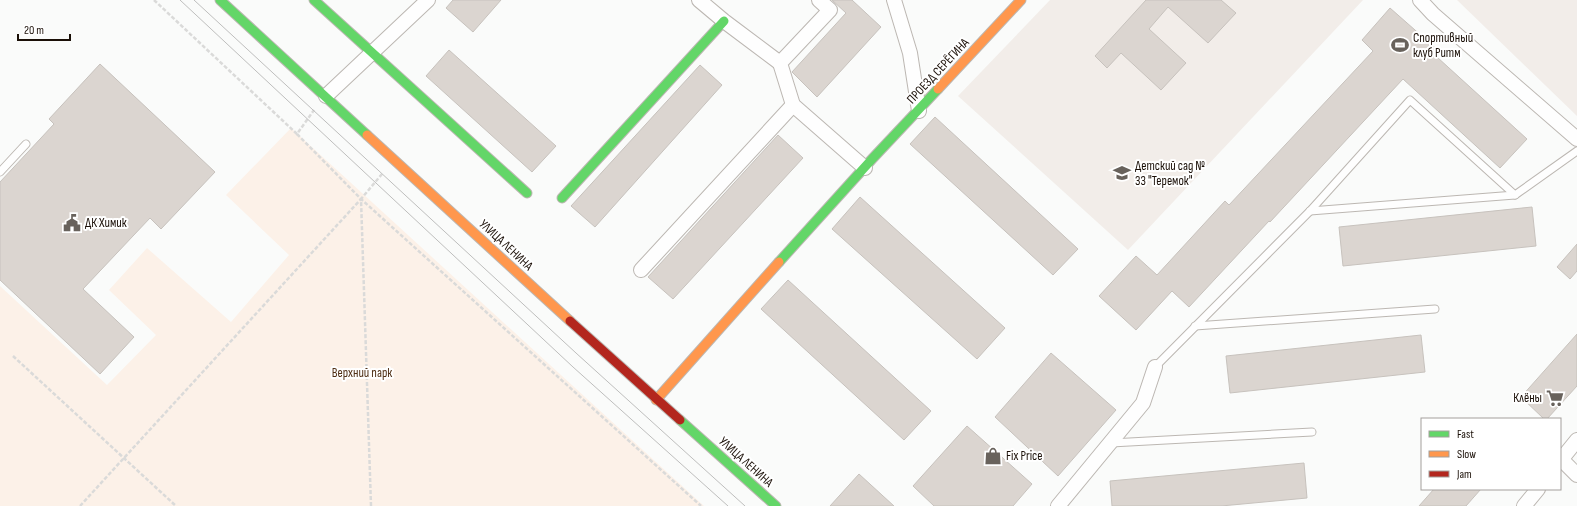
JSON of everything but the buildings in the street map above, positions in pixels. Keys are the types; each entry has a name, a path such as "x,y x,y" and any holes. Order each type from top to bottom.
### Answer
{"street":[{"name":"УЛИЦА ЛЕНИНА","path":"220,0 656,400 776,506"},
{"path":"314,0 527,193"},
{"path":"700,0 724,21 780,63 793,105 869,163"},
{"path":"780,63 830,10 819,0"},
{"path":"894,0 910,53 919,110"},
{"name":"ПРОЕЗД СЕРЁГИНА","path":"656,400 869,163 1021,0"},
{"path":"1420,0 1433,14 1577,139"},
{"path":"326,96 420,3"},
{"path":"562,198 724,21"},
{"path":"641,270 793,105"},
{"path":"1058,506 1143,402 1155,367"},
{"path":"1577,440 1561,460 1577,475"},
{"path":"1524,506 1537,490"}],"lane":[{"path":"1155,367 1310,211 1410,100 1515,195"},
{"path":"0,172 26,144"},
{"path":"1310,211 1515,195 1577,151"},
{"path":"1195,326 1435,309"},
{"path":"1110,443 1312,432"}],"path":[{"path":"154,0 298,134 361,200 701,506"},
{"path":"298,134 326,96"},
{"path":"80,506 361,200 382,174 392,158"},
{"path":"361,200 371,506"},
{"path":"13,356 176,506"}],"shaded area":[{"name":"Детский сад № 33 \"Теремок\"","path":"1050,0 1363,0 1128,250 958,96"},
{"path":"1457,0 1577,0 1577,116"}],"green space":[{"name":"Верхний парк","path":"291,128 704,506 0,506 0,286 107,385 156,335 109,290 147,248 231,322 289,255 226,195"}],"tram line":[{"path":"180,0 573,367 728,506"},
{"path":"194,0 576,353 745,506"}],"traffic: fast":[{"path":"220,0 367,135"},
{"path":"314,0 527,193"},
{"path":"562,198 724,21"},
{"path":"779,262 938,89"},
{"path":"680,420 776,506"}],"traffic: slow":[{"path":"938,89 1021,0"},
{"path":"367,135 570,321"},
{"path":"656,400 779,262"}],"traffic: jam":[{"path":"570,321 680,420"}],"place":[{"name":"Спортивный клуб Ритм","path":"1400,45"},
{"name":"Детский сад № 33 \"Теремок\"","path":"1122,173"},
{"name":"ДК Химик","path":"72,223"},
{"name":"Клёны","path":"1555,398"},
{"name":"Fix Price","path":"993,456"}]}
